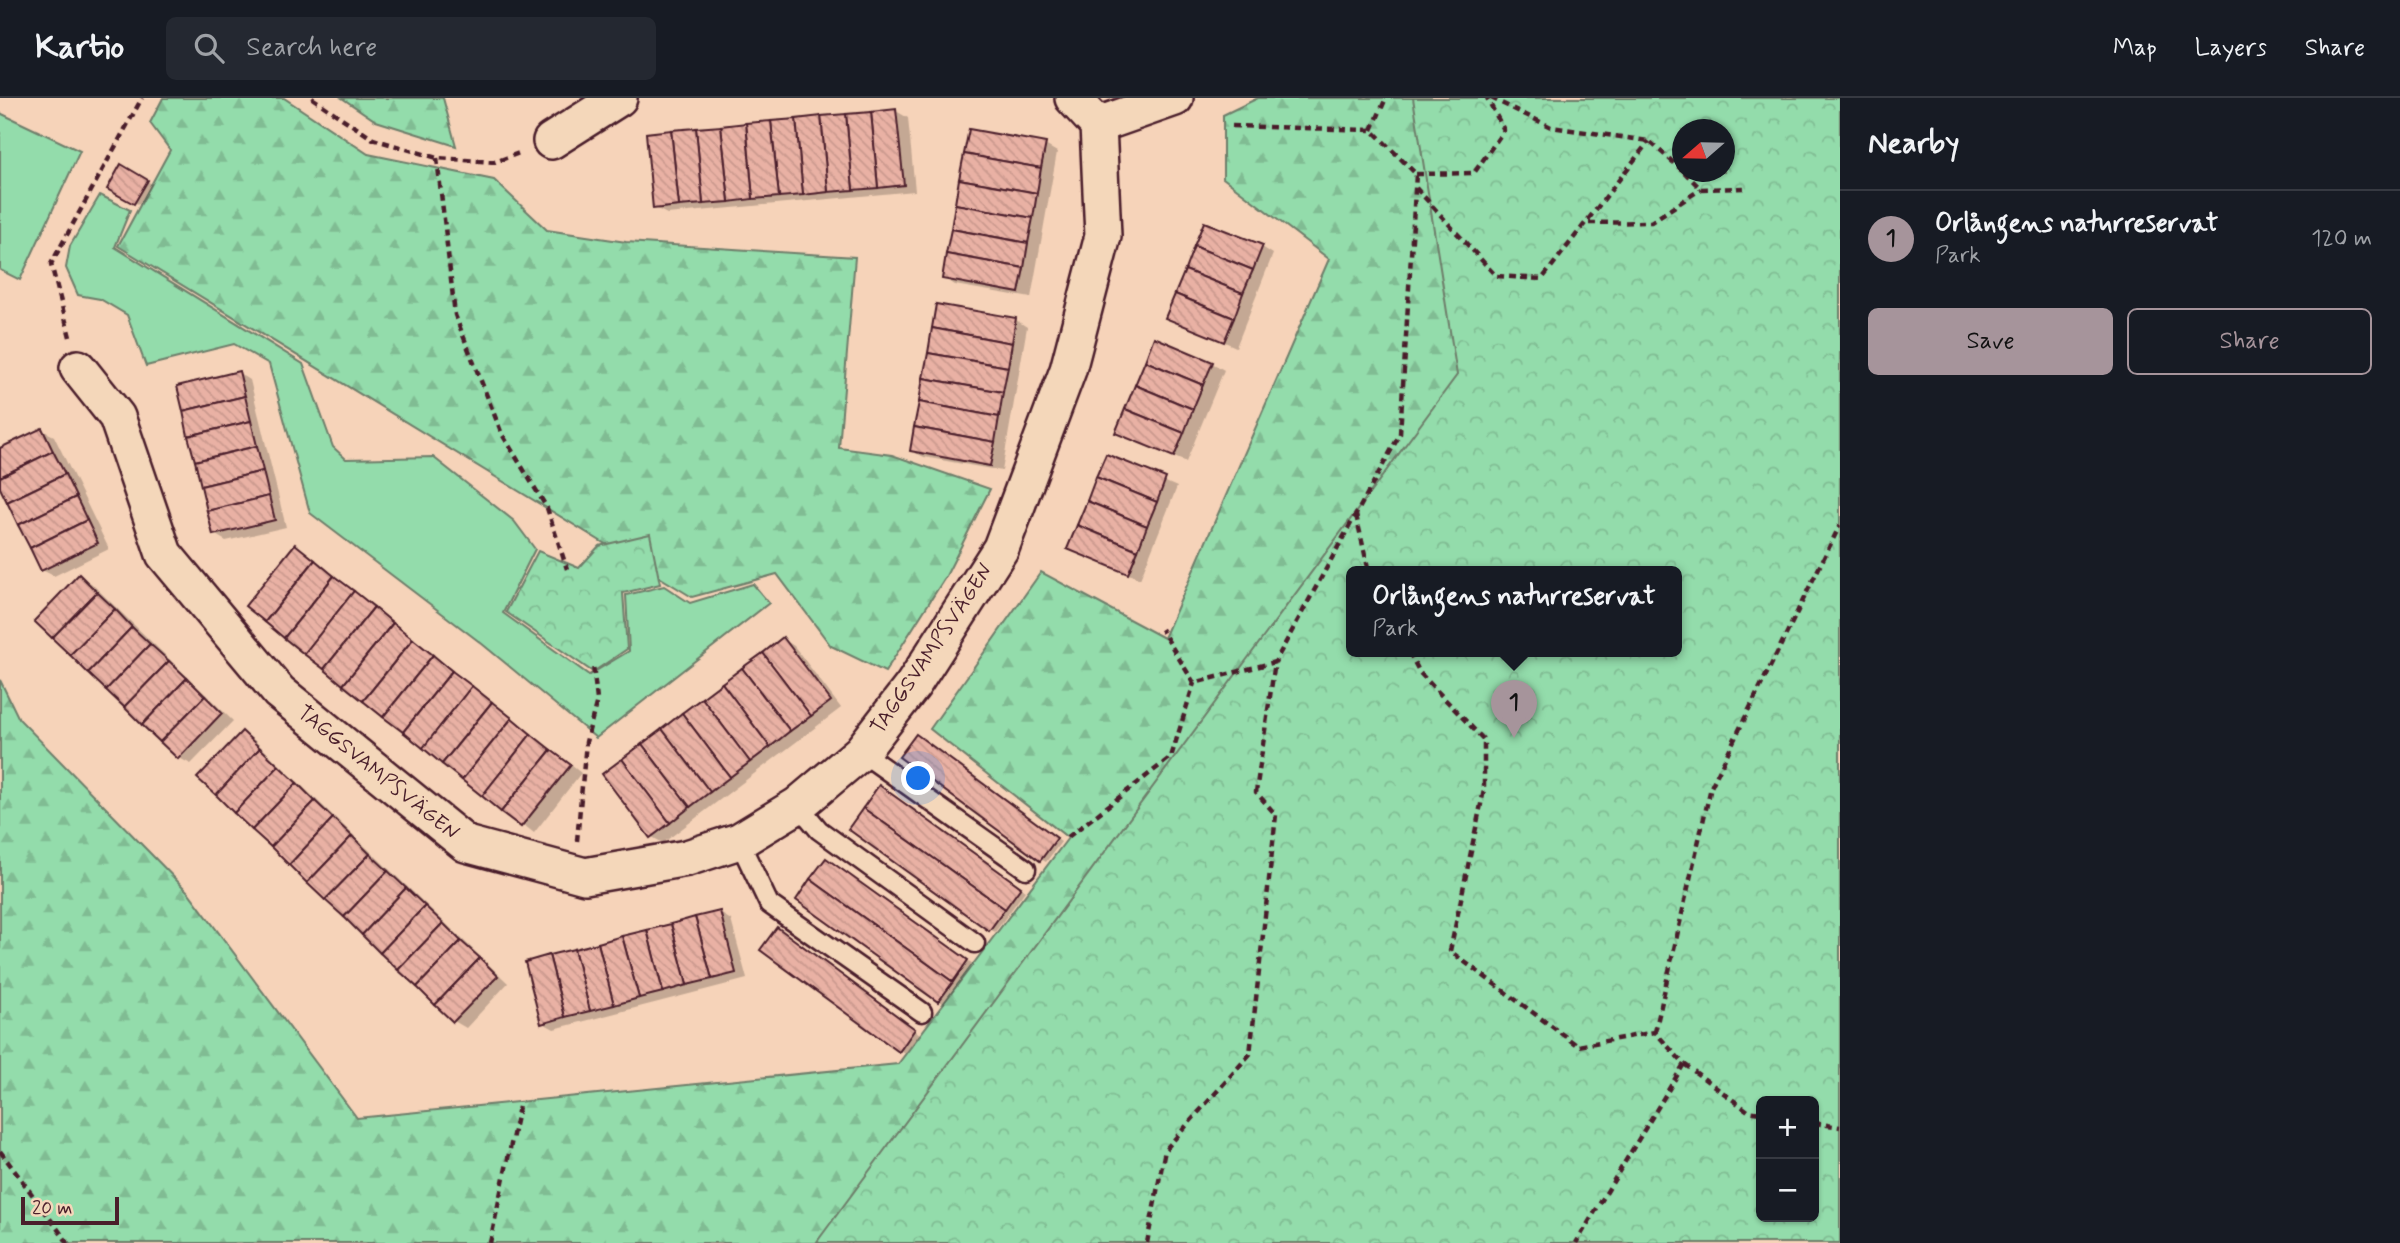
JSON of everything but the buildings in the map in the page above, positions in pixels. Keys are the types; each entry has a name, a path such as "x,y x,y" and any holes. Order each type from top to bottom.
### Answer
{"street":[{"path":"551,141 619,98"},
{"path":"1073,98 1098,125 1170,99"},
{"name":"TAGGSVAMPSVÄGEN","path":"79,368 117,417 164,554 279,692 466,845 585,876 687,858 738,841 798,805 861,752 913,685 1001,548 1068,370 1103,236 1098,125"}],"lane":[{"path":"861,752 1026,869"},
{"path":"798,805 819,830 975,943"},
{"path":"738,841 769,904 922,1012"}],"path":[{"path":"79,368 51,264 142,98"},
{"path":"312,98 373,139 437,158 495,162 551,141"},
{"path":"1372,130 1386,98"},
{"path":"1232,126 1372,130 1416,174 1474,173 1504,130 1489,98"},
{"path":"1489,98 1551,127 1649,141 1672,161"},
{"path":"1415,187 1496,276 1542,279 1649,141"},
{"path":"437,158 455,315 502,434 547,508 567,569"},
{"path":"1147,1243 1166,1150 1250,1054 1276,815 1256,792 1275,662 1400,434 1416,174"},
{"path":"1694,182 1701,189"},
{"path":"1588,223 1651,222 1701,189 1747,188"},
{"path":"1356,514 1368,566"},
{"path":"1655,1032 1712,787 1840,525"},
{"path":"1068,837 1171,757 1194,682 1161,629"},
{"path":"1412,657 1420,673 1484,740 1484,790 1450,951 1578,1046 1655,1032"},
{"path":"1194,682 1275,662"},
{"path":"574,873 586,742 597,700 593,666"},
{"path":"1655,1032 1685,1063 1748,1111 1756,1112"},
{"path":"1576,1243 1685,1063"},
{"path":"490,1243 520,1102"},
{"path":"1819,1124 1840,1127"},
{"path":"0,1152 68,1243"}],"green space":[{"path":"163,98 284,98 368,154 494,180 547,230 626,242 855,257 839,448 892,455 990,489 946,576 885,672 831,646 777,574 692,597 118,246 170,150 150,123"},
{"path":"342,98 443,98 456,146 376,121"},
{"path":"1258,98 1840,98 1840,1243 0,1243 0,680 19,719 189,893 357,1118 898,1064 1068,838 930,729 1041,572 1164,638 1329,259 1223,178 1223,115"},
{"path":"1413,98 1840,98 1840,1243 816,1243 1457,375"},
{"path":"0,113 80,151 20,280 0,270"},
{"path":"100,195 130,210 115,247 303,364 333,447 346,459 433,457 514,521 535,549 503,613 589,675 629,651 626,595 664,586 690,603 753,584 769,603 596,738 481,643 310,513 269,364 234,344 146,366 127,315 100,299 78,295 66,268 70,246"},
{"path":"650,534 660,584 623,593 627,649 593,672 506,612 538,551 579,568 599,546"}],"place":[{"name":"Orlångens naturreservat","path":"1514,738"}]}
